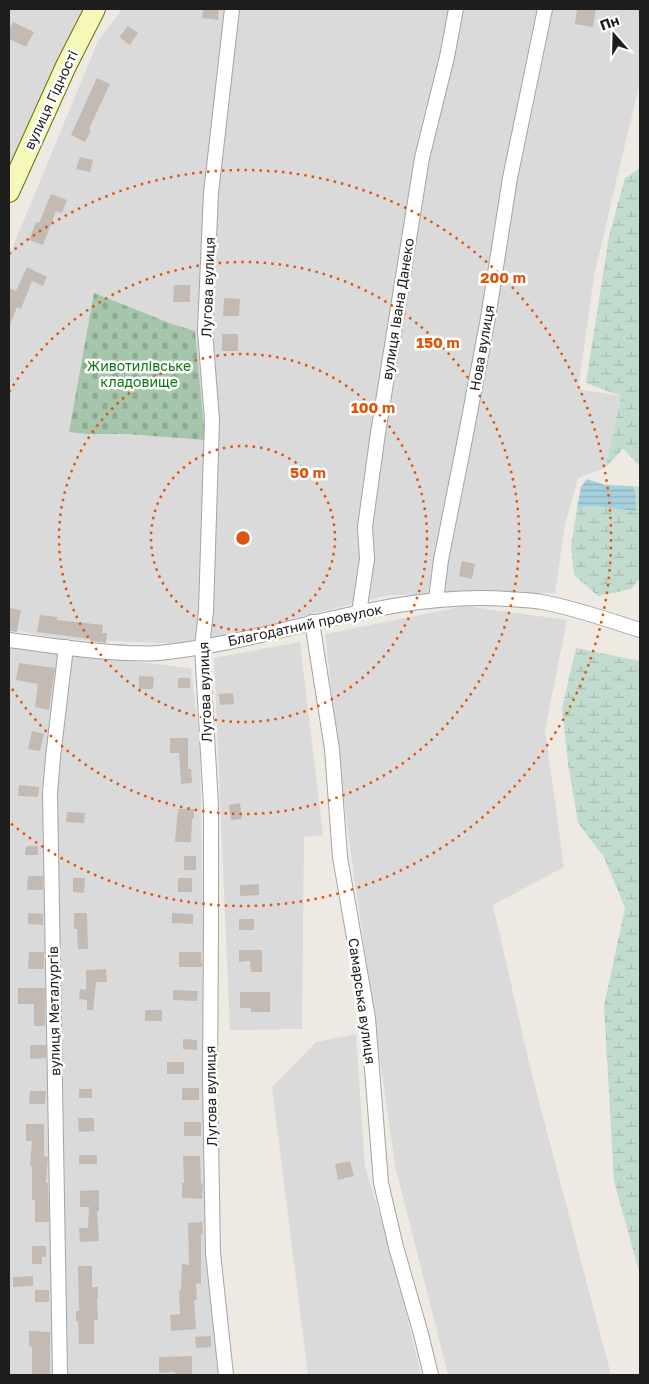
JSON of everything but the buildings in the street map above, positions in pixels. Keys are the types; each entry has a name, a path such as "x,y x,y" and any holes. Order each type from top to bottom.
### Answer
{"main road":[{"name":"вулиця Гідності","path":"9,192 94,9"}],"street":[{"name":"Лугова вулиця","path":"226,1375 213,1253 210,1080 210,806 202,647 206,611 212,420 206,331 211,203 232,9"},
{"name":"вулиця Івана Данеко","path":"359,613 367,559 366,527 398,304 422,158 447,56 456,9"},
{"name":"Нова вулиця","path":"436,599 441,560 488,318 510,178 545,9"},
{"name":"Благодатний провулок","path":"9,640 109,652 157,654 202,647 407,603 436,599 484,597 541,602 600,617 640,630"},
{"name":"Самарська вулиця","path":"312,622 332,749 340,857 368,1018 381,1183 396,1247 422,1334 431,1375"},
{"name":"вулиця Металургів","path":"60,1375 50,793 52,757 66,647"}],"shaded area":[{"path":"9,9 92,9 9,183"},
{"path":"122,9 640,9 640,81 594,276 578,389 621,396 605,468 578,478 565,524 555,593 389,595 189,644 60,639 9,629 9,256 98,41"},
{"path":"465,606 567,620 545,730 564,867 493,905 531,1071 611,1375 448,1375 395,1165 347,826 325,634"},
{"path":"300,642 323,835 304,837 302,1029 230,1030 214,658"},
{"path":"9,647 191,668 200,744 206,1245 218,1375 9,1375"},
{"path":"356,1034 365,1167 392,1255 421,1375 308,1375 272,1087 316,1042"}],"green space":[{"path":"640,168 640,466 623,449 605,468 621,396 586,383 609,236 625,178"},
{"name":"Животилівське кладовище","path":"94,293 172,324 195,331 205,440 69,432"},
{"path":"633,486 640,487 640,578 631,589 598,596 574,575 571,546 577,508 591,506 635,511"},
{"path":"576,648 640,661 640,1275 614,1181 604,1006 625,908 604,857 578,823 568,763 562,708"}],"water":[{"path":"587,479 605,485 633,486 636,511 591,506 577,508 581,487"}]}
